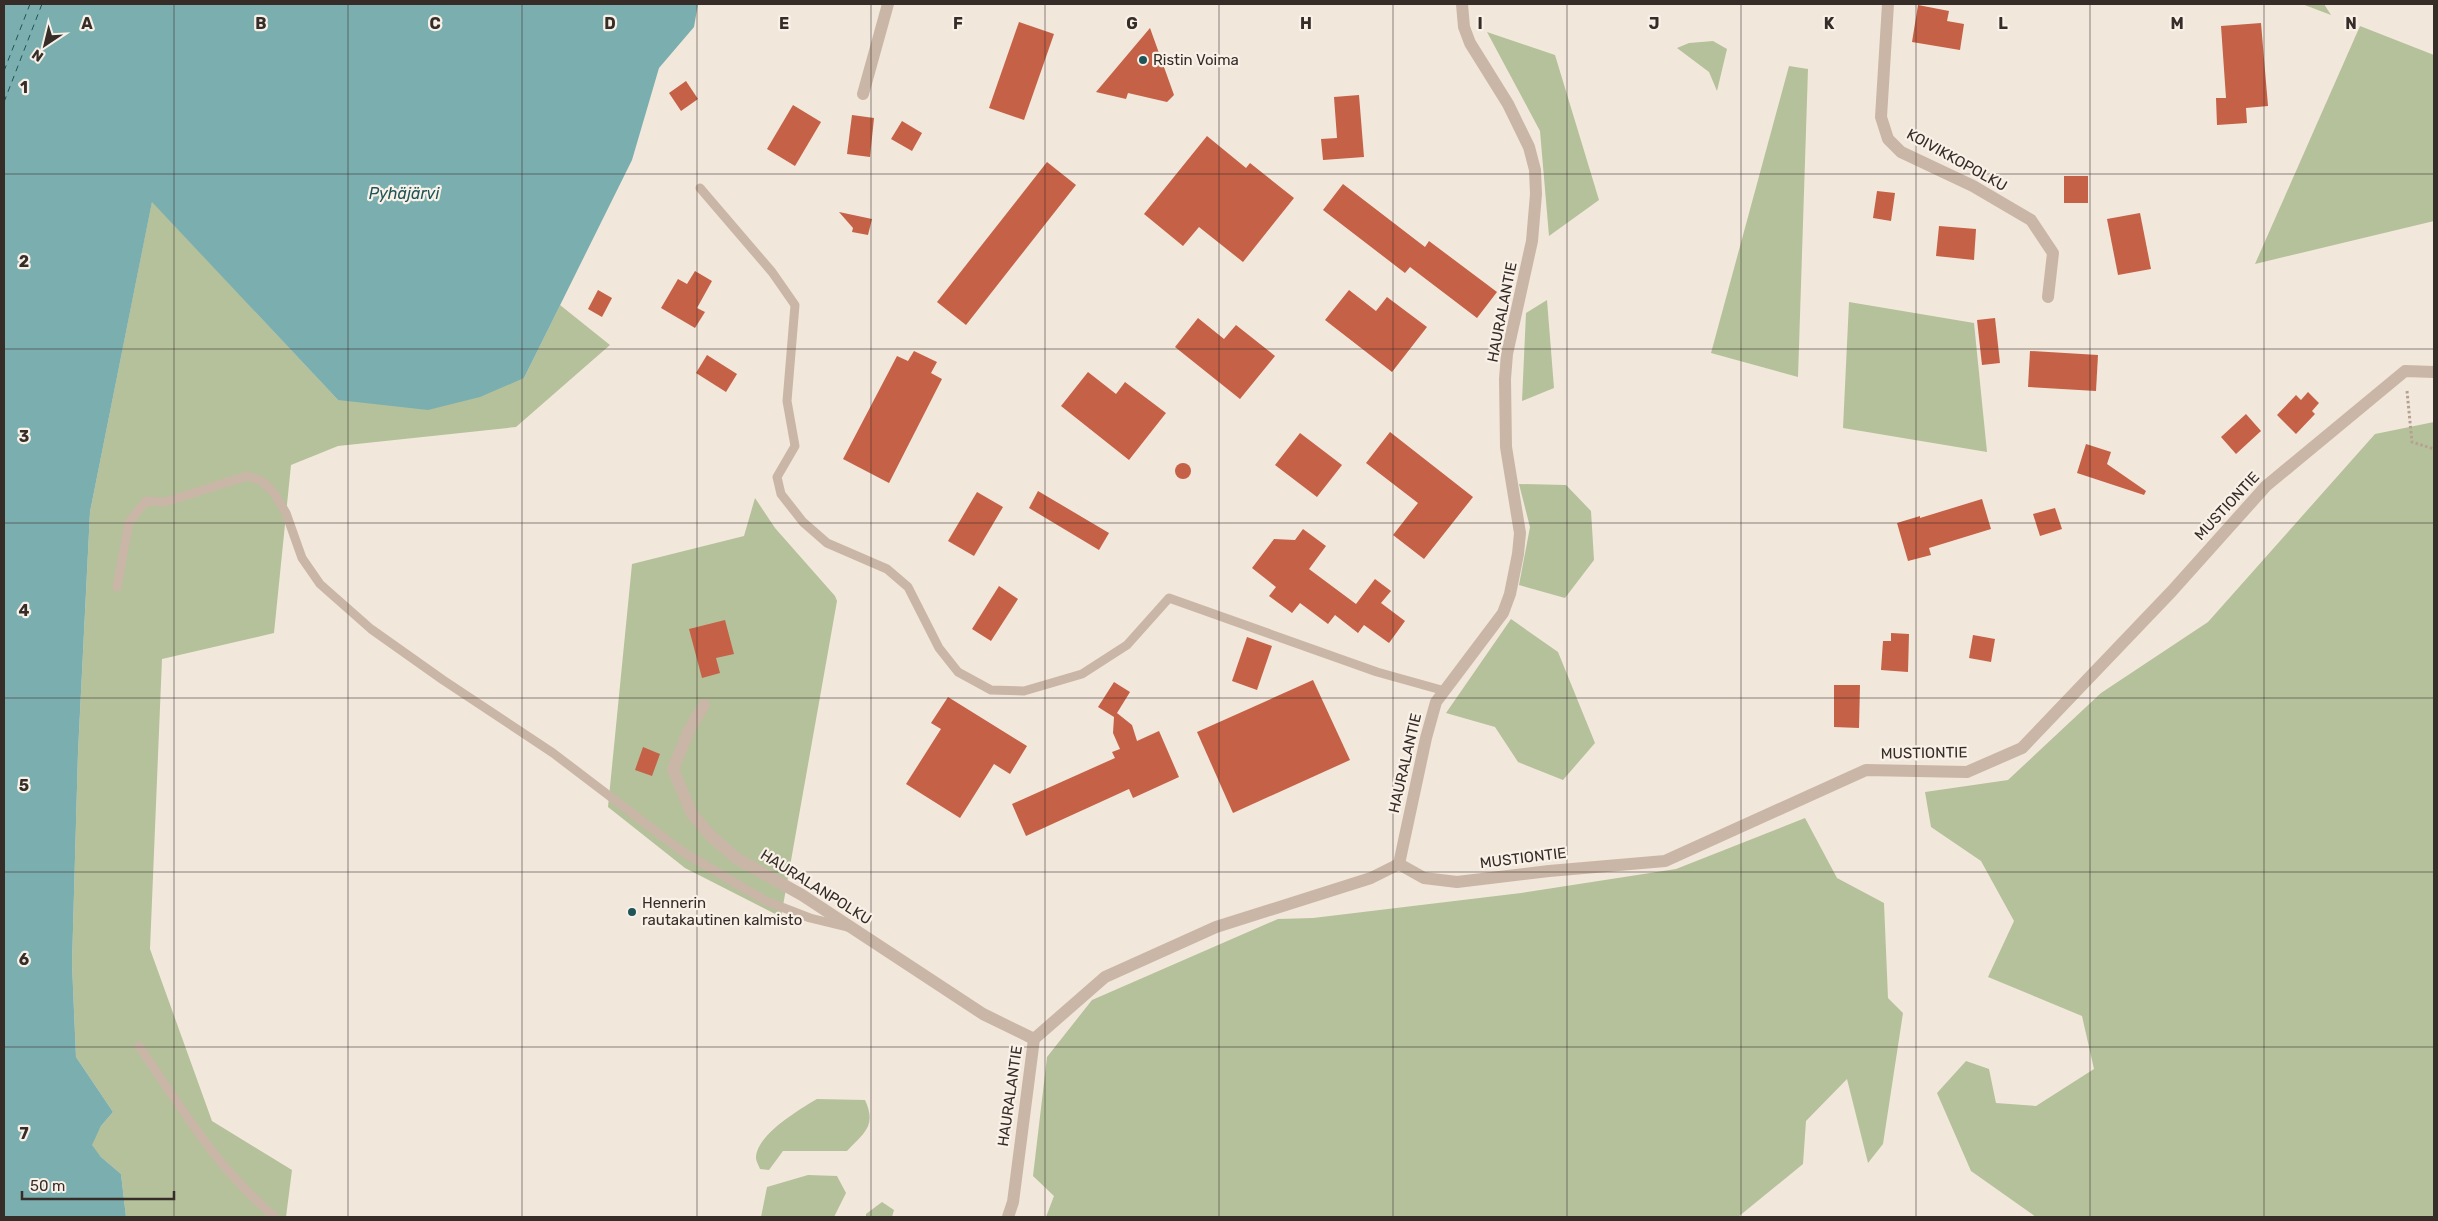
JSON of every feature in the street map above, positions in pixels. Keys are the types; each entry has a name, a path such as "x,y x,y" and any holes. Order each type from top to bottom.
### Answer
{"street":[{"path":"863,94 888,4"},
{"name":"HAURALANTIE","path":"1008,1217 1013,1202 1034,1039 1105,977 1216,927 1371,878 1399,864 1426,738 1436,702 1503,613 1510,594 1520,533 1506,447 1505,379 1507,354 1532,241 1536,194 1535,170 1529,147 1508,104 1470,43 1464,27 1462,4"},
{"name":"KOIVIKKOPOLKU","path":"1888,4 1881,117 1888,139 1901,152 1973,186 2031,220 2053,253 2048,297"},
{"path":"2405,371 2434,372"},
{"name":"MUSTIONTIE","path":"1399,864 1424,878 1458,882 1550,870 1665,862 1866,770 1968,772 2022,748 2172,591 2266,486 2405,371"},
{"name":"HAURALANPOLKU","path":"704,705 689,730 673,769 692,814 711,836 736,858 802,895 983,1014 1034,1039"}],"lane":[{"path":"700,188 772,272 795,305 787,401 795,446 777,477 780,494 803,522 827,543 887,569 908,587 939,648 958,672 992,690 1024,690 1082,674 1127,645 1169,598 1377,672 1445,691"},
{"path":"117,587 129,522 146,501 165,502 247,476 262,481 274,493 286,513 302,558 320,584 371,629 443,680 553,753 682,852 766,901 810,918 855,929"},
{"path":"138,1046 204,1142 249,1196 276,1217"}],"path":[{"path":"2405,371 2412,442 2434,449"}],"green space":[{"path":"2302,4 2324,4 2331,15"},
{"path":"2360,26 2434,55 2434,221 2255,264"},
{"path":"1487,32 1555,55 1599,200 1549,236 1540,131"},
{"path":"1713,41 1727,49 1717,91 1709,72 1677,48 1689,43"},
{"path":"1789,66 1808,69 1798,377 1711,353"},
{"path":"152,201 338,400 524,378 560,305 610,345 516,427 338,446 291,465 274,633 162,659 150,949 212,1121 292,1170 286,1217 126,1217 121,1174 101,1157 91,1145 101,1126 113,1112 76,1057 72,964 78,752 90,512"},
{"path":"1547,300 1554,388 1522,401 1526,313"},
{"path":"1849,302 1974,323 1987,452 1843,428"},
{"path":"2434,422 2434,1217 2036,1217 1971,1171 1937,1093 1966,1061 1989,1069 1996,1103 2036,1106 2094,1069 2082,1016 1988,977 2014,921 1981,861 1931,827 1925,792 2008,780 2101,693 2208,622 2375,434"},
{"path":"1519,484 1566,485 1591,511 1594,560 1565,598 1519,585 1530,527"},
{"path":"755,498 775,528 835,596 837,601 781,917 685,868 608,807 632,564 744,536"},
{"path":"1511,619 1558,652 1595,743 1563,780 1518,762 1495,727 1446,713"},
{"path":"1805,818 1837,878 1884,903 1888,998 1903,1013 1883,1144 1868,1163 1847,1079 1806,1121 1803,1164 1738,1217 1046,1217 1054,1196 1033,1176 1047,1057 1092,1000 1278,919 1313,918 1521,893 1676,869"},
{"path":"817,1099 865,1100 870,1116 869,1123 863,1134 847,1151 783,1151 769,1170 760,1169 756,1158 763,1140 780,1124"},
{"path":"808,1175 837,1176 846,1193 834,1217 761,1217 767,1187"},
{"path":"882,1202 894,1210 892,1217 866,1217 866,1214"}],"water":[{"name":"Pyhäjärvi","path":"4,4 698,4 694,27 659,68 632,160 524,378 480,397 428,410 338,400 152,202 90,512 78,752 72,964 76,1057 113,1112 101,1126 92,1145 101,1157 121,1174 126,1217 4,1217"}],"building":[{"path":"1918,5 1949,11 1947,21 1964,24 1960,50 1912,42"},
{"path":"1019,22 1054,34 1024,120 989,108"},
{"path":"2261,23 2268,106 2246,108 2247,123 2217,125 2216,98 2226,98 2221,26"},
{"name":"Ristin Voima","path":"1150,28 1174,95 1167,102 1128,93 1126,99 1096,92"},
{"path":"686,81 698,99 681,111 669,93"},
{"path":"1359,95 1364,157 1323,160 1321,139 1337,138 1334,97"},
{"path":"793,105 821,122 795,166 767,149"},
{"path":"852,115 874,118 870,157 847,154"},
{"path":"902,121 922,133 912,151 891,139"},
{"path":"1207,136 1246,168 1250,163 1294,198 1243,262 1199,227 1183,246 1144,214"},
{"path":"1047,162 1076,185 966,325 937,302"},
{"path":"2064,176 2088,176 2088,203 2064,203"},
{"path":"1343,184 1425,247 1429,241 1497,292 1477,318 1410,267 1405,273 1323,210"},
{"path":"1877,191 1895,193 1891,221 1873,218"},
{"path":"839,212 872,219 868,235 852,232 853,228"},
{"path":"2140,213 2151,269 2118,275 2107,219"},
{"path":"1939,226 1976,229 1974,260 1936,256"},
{"path":"695,271 712,281 697,308 705,312 695,328 661,308 678,279 687,284"},
{"path":"598,290 612,298 602,317 588,309"},
{"path":"1349,290 1376,311 1387,297 1427,327 1392,372 1325,320"},
{"path":"1198,318 1224,339 1236,325 1275,356 1240,399 1175,347"},
{"path":"1995,318 2000,363 1982,365 1977,320"},
{"path":"914,351 937,362 931,373 942,379 889,483 843,459 897,356 908,361"},
{"path":"2030,351 2098,355 2096,391 2028,387"},
{"path":"707,355 737,374 726,392 696,373"},
{"path":"1088,372 1116,394 1125,382 1166,413 1129,460 1061,406"},
{"path":"2308,392 2319,403 2312,411 2315,414 2296,434 2277,415 2296,395 2301,400"},
{"path":"2246,414 2261,431 2236,454 2221,437"},
{"path":"1390,432 1473,497 1424,559 1393,535 1418,503 1366,463"},
{"path":"1300,433 1342,465 1317,497 1275,465"},
{"path":"2086,444 2111,452 2107,464 2146,491 2144,495 2077,473"},
{"path":"1180,463 1186,463 1191,468 1189,477 1180,479 1175,474 1175,468"},
{"path":"1038,491 1109,533 1099,550 1029,508"},
{"path":"977,492 1003,507 974,556 948,541"},
{"path":"1982,499 1991,529 1929,548 1931,555 1908,561 1897,523"},
{"path":"2055,508 2062,529 2040,536 2033,514"},
{"path":"1303,529 1326,546 1309,569 1356,604 1375,579 1391,591 1381,603 1405,621 1389,643 1364,625 1358,633 1335,615 1328,624 1300,603 1292,613 1269,596 1276,587 1252,568 1274,539 1295,540"},
{"path":"999,586 1018,599 991,641 972,629"},
{"path":"725,620 734,654 716,658 720,673 702,678 689,629"},
{"path":"1891,633 1909,634 1908,672 1881,670 1883,641 1891,641"},
{"path":"1973,635 1995,639 1991,662 1969,658"},
{"path":"1247,637 1272,646 1257,690 1232,681"},
{"path":"1313,680 1350,760 1233,813 1197,732"},
{"path":"1114,682 1130,692 1117,713 1132,725 1137,741 1159,731 1179,777 1133,798 1129,789 1026,836 1012,804 1115,758 1112,752 1120,749 1113,733 1114,717 1098,707"},
{"path":"1834,685 1860,685 1859,728 1834,727"},
{"path":"948,697 1027,746 1010,774 994,764 960,818 906,784 941,729 931,723"},
{"path":"643,747 660,754 652,776 635,770"}],"ferry route":[{"path":"4,71 30,4"},
{"path":"4,102 42,4"}],"place":[{"name":"Ristin Voima","path":"1143,60"},
{"name":"Hennerin rautakautinen kalmisto","path":"632,912"}]}
